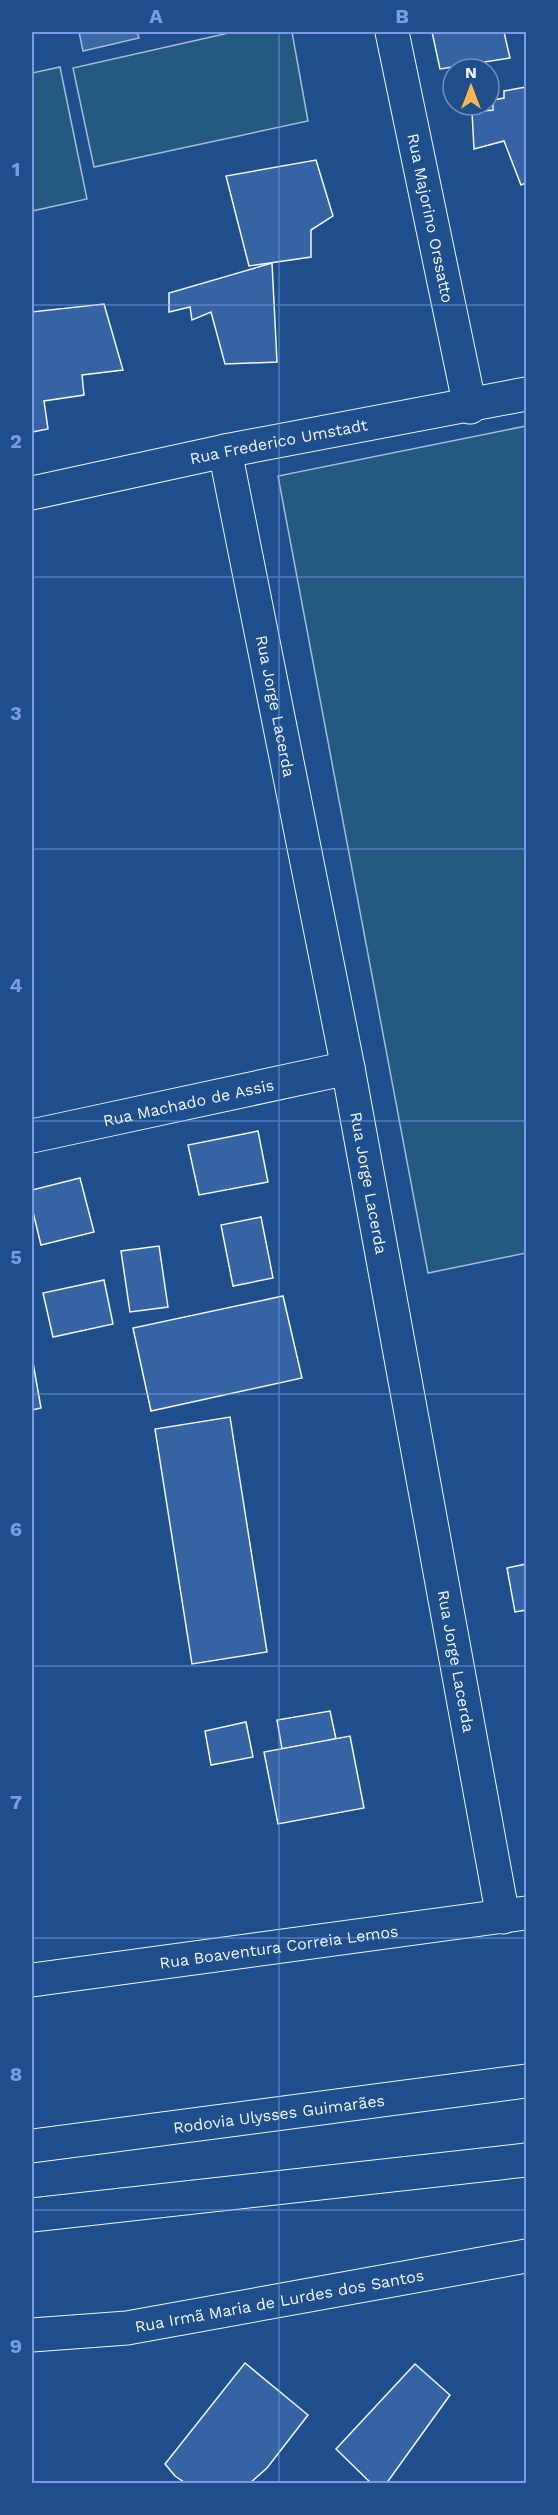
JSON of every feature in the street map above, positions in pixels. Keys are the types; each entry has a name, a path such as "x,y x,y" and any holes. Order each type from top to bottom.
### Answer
{"main road":[{"name":"Rua Majorino Orssatto","path":"392,32 470,407"},
{"name":"Rua Frederico Umstadt","path":"32,493 225,451 470,407 526,394"},
{"name":"Rua Jorge Lacerda","path":"225,451 514,1915"},
{"name":"Rua Machado de Assis","path":"32,1136 348,1068"},
{"name":"Rua Boaventura Correia Lemos","path":"32,1980 514,1915"},
{"name":"Rodovia Ulysses Guimarães","path":"32,2146 526,2081"},
{"path":"32,2215 526,2160"},
{"name":"Rua Irmã Maria de Lurdes dos Santos","path":"32,2336 127,2328 526,2256"}],"shaded area":[{"path":"79,32 137,32 139,38 83,51"},
{"path":"233,32 292,32 308,121 94,167 73,68"},
{"path":"60,67 87,199 32,211 32,73"},
{"path":"526,426 526,1253 428,1273 278,476"}],"building":[{"path":"432,32 504,32 510,58 441,57 440,69"},
{"path":"526,87 526,183 521,185 504,141 474,149 472,117 501,117 501,99 504,98 504,91"},
{"path":"316,160 333,216 311,230 311,257 249,266 226,176"},
{"path":"272,263 277,362 225,364 211,312 192,320 190,307 169,312 169,293"},
{"path":"104,304 123,370 82,375 84,395 44,401 48,429 32,432 32,312"},
{"path":"258,1131 268,1182 199,1195 188,1145"},
{"path":"80,1178 94,1232 41,1245 32,1208 32,1190"},
{"path":"261,1217 273,1278 233,1286 221,1225"},
{"path":"159,1246 168,1307 130,1312 121,1251"},
{"path":"104,1280 113,1324 53,1337 43,1293"},
{"path":"283,1296 302,1378 151,1411 133,1328"},
{"path":"32,1357 41,1408 32,1410"},
{"path":"230,1417 267,1652 192,1664 155,1429"},
{"path":"526,1564 526,1610 515,1612 507,1568"},
{"path":"330,1711 336,1739 282,1749 277,1720"},
{"path":"246,1722 253,1757 211,1765 205,1731"},
{"path":"350,1736 364,1808 278,1824 264,1752"},
{"path":"245,2363 308,2415 267,2468 249,2484 187,2484 175,2476 165,2464"},
{"path":"415,2364 450,2395 386,2484 372,2484 336,2449"}]}
